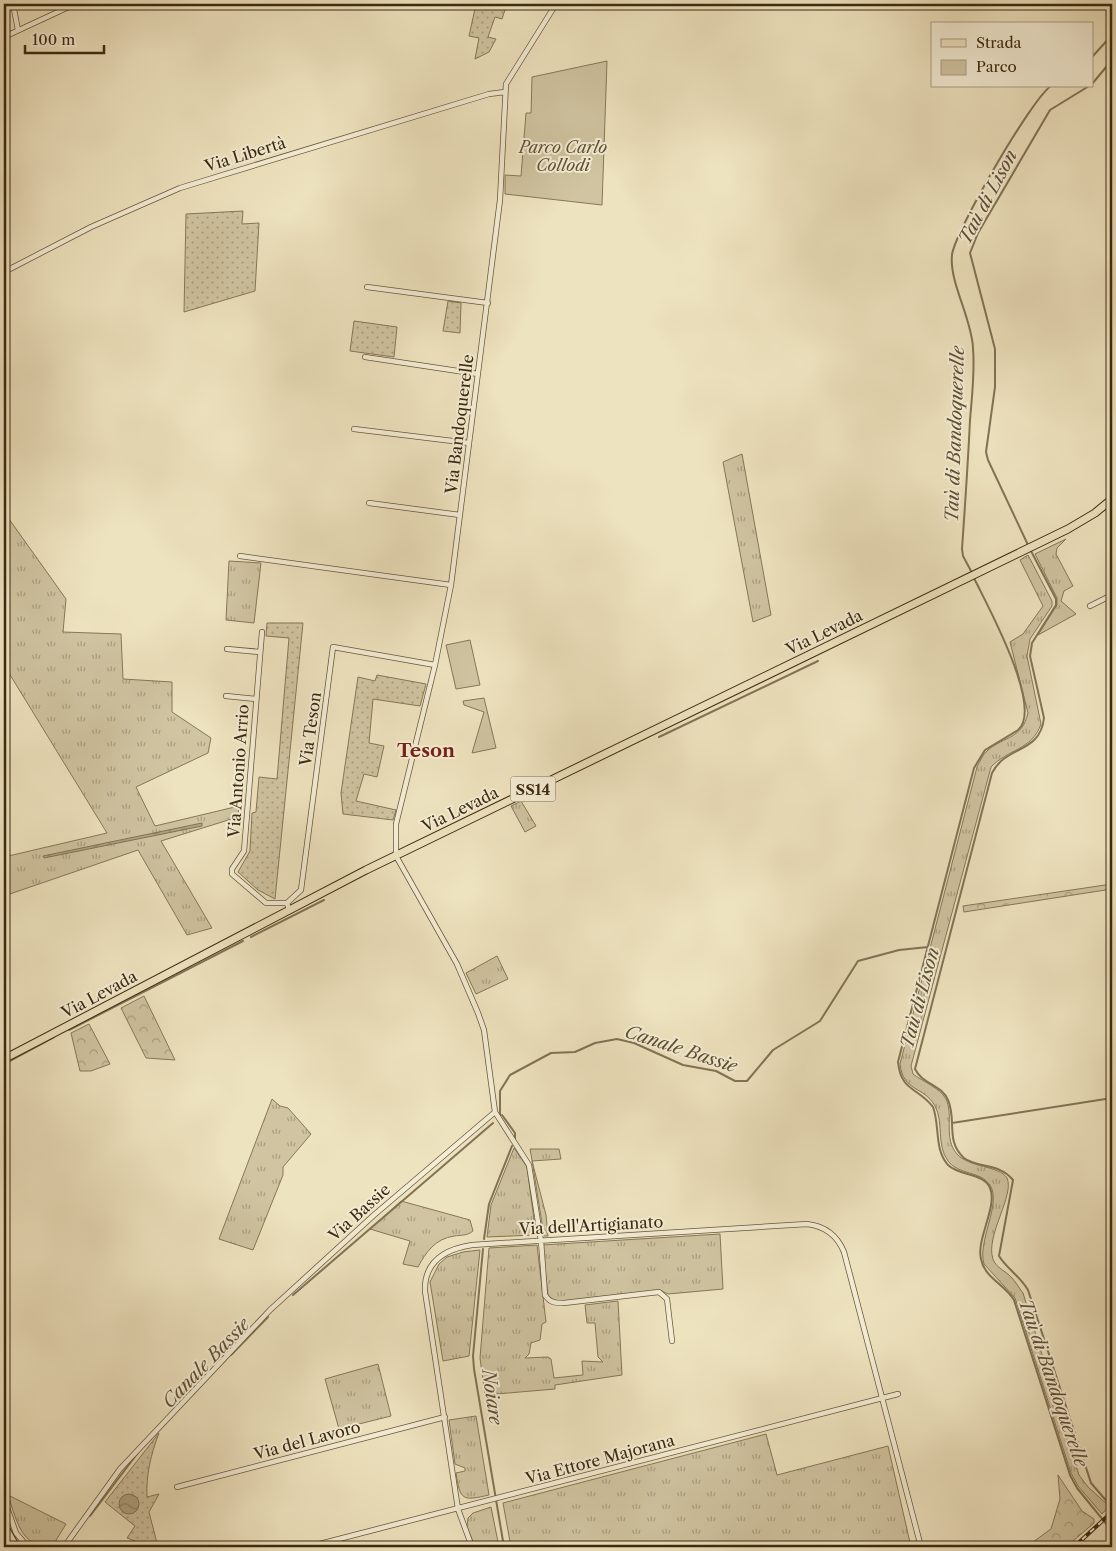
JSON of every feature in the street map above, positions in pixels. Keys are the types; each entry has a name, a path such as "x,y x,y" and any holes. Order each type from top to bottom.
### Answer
{"main road":[{"name":"Via Levada","path":"4,1059 288,906 396,856 1068,529 1095,513 1112,499"},
{"path":"4,1526 16,1547"},
{"path":"4,1534 6,1547"}],"street":[{"path":"13,4 18,30"},
{"path":"4,37 76,4"},
{"name":"Via Bandoquerelle","path":"396,856 396,824 435,665 451,585 501,193 505,92 508,80 556,4"},
{"name":"Via Libertà","path":"4,272 91,227 180,188 489,94 505,92"},
{"path":"367,287 488,303"},
{"path":"364,357 478,374"},
{"path":"354,429 469,443"},
{"path":"369,503 460,515"},
{"path":"240,556 451,585"},
{"path":"1090,606 1112,595"},
{"name":"Via Antonio Arrio","path":"262,632 244,851 232,869 232,874 266,903 288,906"},
{"name":"Via Teson","path":"288,906 301,890 334,647 435,665"},
{"path":"227,649 260,652"},
{"path":"226,696 256,700"},
{"path":"396,856 453,955 472,995 484,1030 495,1112 529,1164 541,1241 545,1295 548,1300 554,1303 564,1303 659,1292 667,1299 672,1341"},
{"name":"Via Bassie","path":"64,1547 120,1469 270,1310 374,1214 495,1112"},
{"name":"Via dell'Artigianato","path":"472,1547 458,1509 425,1291 426,1278 439,1256 452,1249 541,1241 807,1224 825,1229 836,1238 844,1252 921,1547"},
{"name":"Via Ettore Majorana","path":"308,1547 898,1394"},
{"name":"Via del Lavoro","path":"177,1487 444,1417"},
{"path":"4,1499 16,1533 28,1547"}],"green space":[{"path":"476,4 507,4 502,19 495,17 488,37 496,39 489,52 475,59 479,38 469,36"},
{"name":"Parco Carlo Collodi","path":"607,61 602,205 505,194 505,175 521,176 526,113 531,113 532,77"},
{"path":"243,211 242,224 259,223 255,291 184,312 186,214"},
{"path":"448,301 461,303 460,333 443,331"},
{"path":"354,321 397,327 394,357 350,351"},
{"path":"742,454 771,615 753,622 723,462"},
{"path":"4,512 66,599 63,632 121,634 123,679 172,682 172,712 211,738 208,753 136,787 155,826 239,806 238,817 161,841 212,928 187,935 138,850 4,896 4,857 107,833 4,665"},
{"path":"1066,539 1057,548 1056,554 1073,586 1064,591 1061,601 1076,614 1038,635 1057,605 1057,598 1035,554"},
{"path":"1028,555 1052,601 1052,606 1030,639 1027,656 1041,724 1032,739 991,767 911,1066 913,1074 935,1088 946,1099 949,1113 949,1134 957,1154 968,1162 998,1171 1007,1178 1007,1195 993,1239 993,1259 996,1265 1013,1279 1023,1293 1079,1475 1088,1487 1109,1506 1102,1514 1078,1486 1071,1473 1015,1298 984,1264 984,1245 993,1202 993,1193 990,1185 981,1177 958,1169 948,1161 942,1148 938,1112 925,1095 905,1080 900,1064 977,767 988,750 1022,728 1028,713 1010,642 1023,634 1043,606 1020,560"},
{"path":"229,561 261,563 254,623 226,620"},
{"path":"267,623 303,623 275,899 258,890 238,872 250,851 252,813 256,812 259,777 277,779 289,638 266,636"},
{"path":"470,640 480,685 456,689 446,645"},
{"path":"377,675 426,684 420,706 373,699 369,743 384,746 377,777 364,774 356,801 396,810 393,820 343,814 341,793 358,677 375,681"},
{"path":"484,698 496,748 472,753 484,712 464,705 463,701"},
{"path":"521,801 536,826 525,832 511,806"},
{"path":"1112,884 1112,889 964,912 963,906"},
{"path":"497,956 508,979 476,994 466,973"},
{"path":"144,996 175,1060 146,1058 121,1008"},
{"path":"89,1024 110,1064 91,1071 80,1071 71,1033"},
{"path":"272,1099 280,1106 288,1108 311,1134 283,1167 283,1175 253,1250 219,1239"},
{"path":"514,1148 527,1167 536,1235 487,1237 491,1205"},
{"path":"530,1149 559,1149 561,1159 532,1161"},
{"path":"532,1163 546,1215 548,1236 544,1236"},
{"path":"401,1201 470,1220 473,1231 466,1235 454,1236 436,1243 424,1256 418,1267 403,1264 410,1241 370,1229"},
{"path":"720,1234 723,1289 668,1294 662,1291 555,1302 548,1295 542,1245"},
{"path":"537,1245 546,1322 542,1324 540,1340 531,1343 529,1354 525,1358 548,1357 551,1359 554,1378 583,1375 582,1361 603,1362 598,1357 595,1323 587,1323 585,1305 618,1301 622,1375 555,1385 555,1389 485,1395 480,1358 489,1248"},
{"path":"480,1250 469,1356 443,1361 430,1282 439,1264 447,1257 463,1252"},
{"path":"378,1364 391,1416 339,1429 325,1379"},
{"path":"476,1416 489,1495 468,1498 461,1494 459,1489 456,1473 465,1471 465,1468 455,1464 449,1420"},
{"path":"159,1433 151,1456 147,1480 147,1497 159,1494 149,1512 158,1547 151,1547 127,1538 135,1526 105,1502"},
{"path":"766,1434 777,1475 888,1446 911,1547 511,1547 503,1503"},
{"path":"1058,1475 1082,1511 1094,1519 1094,1523 1066,1547 1026,1547 1051,1529 1060,1499"},
{"path":"8,1495 66,1524 55,1542 60,1547 37,1545 29,1540 19,1526"},
{"path":"491,1507 499,1547 475,1547 467,1527 468,1518 473,1513"}],"water":[{"path":"202,823 202,826 44,858 43,856"},
{"path":"125,1494 133,1494 139,1500 139,1508 133,1514 125,1514 119,1508 119,1500"}],"waterway":[{"name":"Taù di Bandoquerelle","path":"1094,55 1112,35"},
{"name":"Taù di Lison","path":"1094,82 1112,60"},
{"name":"Taù di Bandoquerelle","path":"971,571 963,556 962,549 974,366 973,348 969,325 954,277 952,255 966,221 995,167 1028,114 1049,88"},
{"name":"Taù di Lison","path":"1028,545 986,452 995,387 995,349 970,253 978,233 1050,110 1086,88"},
{"name":"Taù di Lison","path":"1031,551 1056,599 1056,605 1032,643 1030,656 1044,718 1041,730 1036,738 1005,758 992,773 915,1069 922,1078 941,1091 948,1100 952,1115 955,1145 964,1158 975,1164 995,1168 1007,1174 1013,1180 999,1256 1028,1290 1091,1483 1110,1505"},
{"name":"Taù di Bandoquerelle","path":"974,578 1011,656 1024,701 1024,718 1018,730 985,750 974,768 898,1062 900,1072 906,1084 933,1107 939,1145 948,1165 953,1169 977,1177 987,1183 990,1188 992,1195 991,1204 980,1251 983,1265 990,1276 1014,1300 1070,1475 1077,1488 1112,1531"},
{"path":"659,737 818,661"},
{"path":"251,937 324,900"},
{"path":"69,1030 243,941"},
{"name":"Canale Bassie","path":"500,1117 500,1091 510,1075 551,1053 575,1052 595,1043 617,1039 634,1043 683,1065 716,1071 735,1081 747,1081 773,1050 820,1021 858,961 899,950 928,947"},
{"path":"4,1064 54,1037"},
{"path":"952,1123 1112,1098"},
{"name":"Noiare","path":"502,1115 515,1133 515,1140"},
{"name":"Canale Bassie","path":"293,1295 493,1123"},
{"name":"Noiare","path":"484,1239 489,1204 512,1146"},
{"name":"Noiare","path":"483,1249 473,1356 504,1547"},
{"name":"Canale Bassie","path":"231,1355 268,1317"},
{"name":"Canale Bassie","path":"90,1516 137,1454"}],"railway":[{"path":"1074,1547 1112,1512"}],"district":[{"name":"Teson","path":"426,750"}]}
